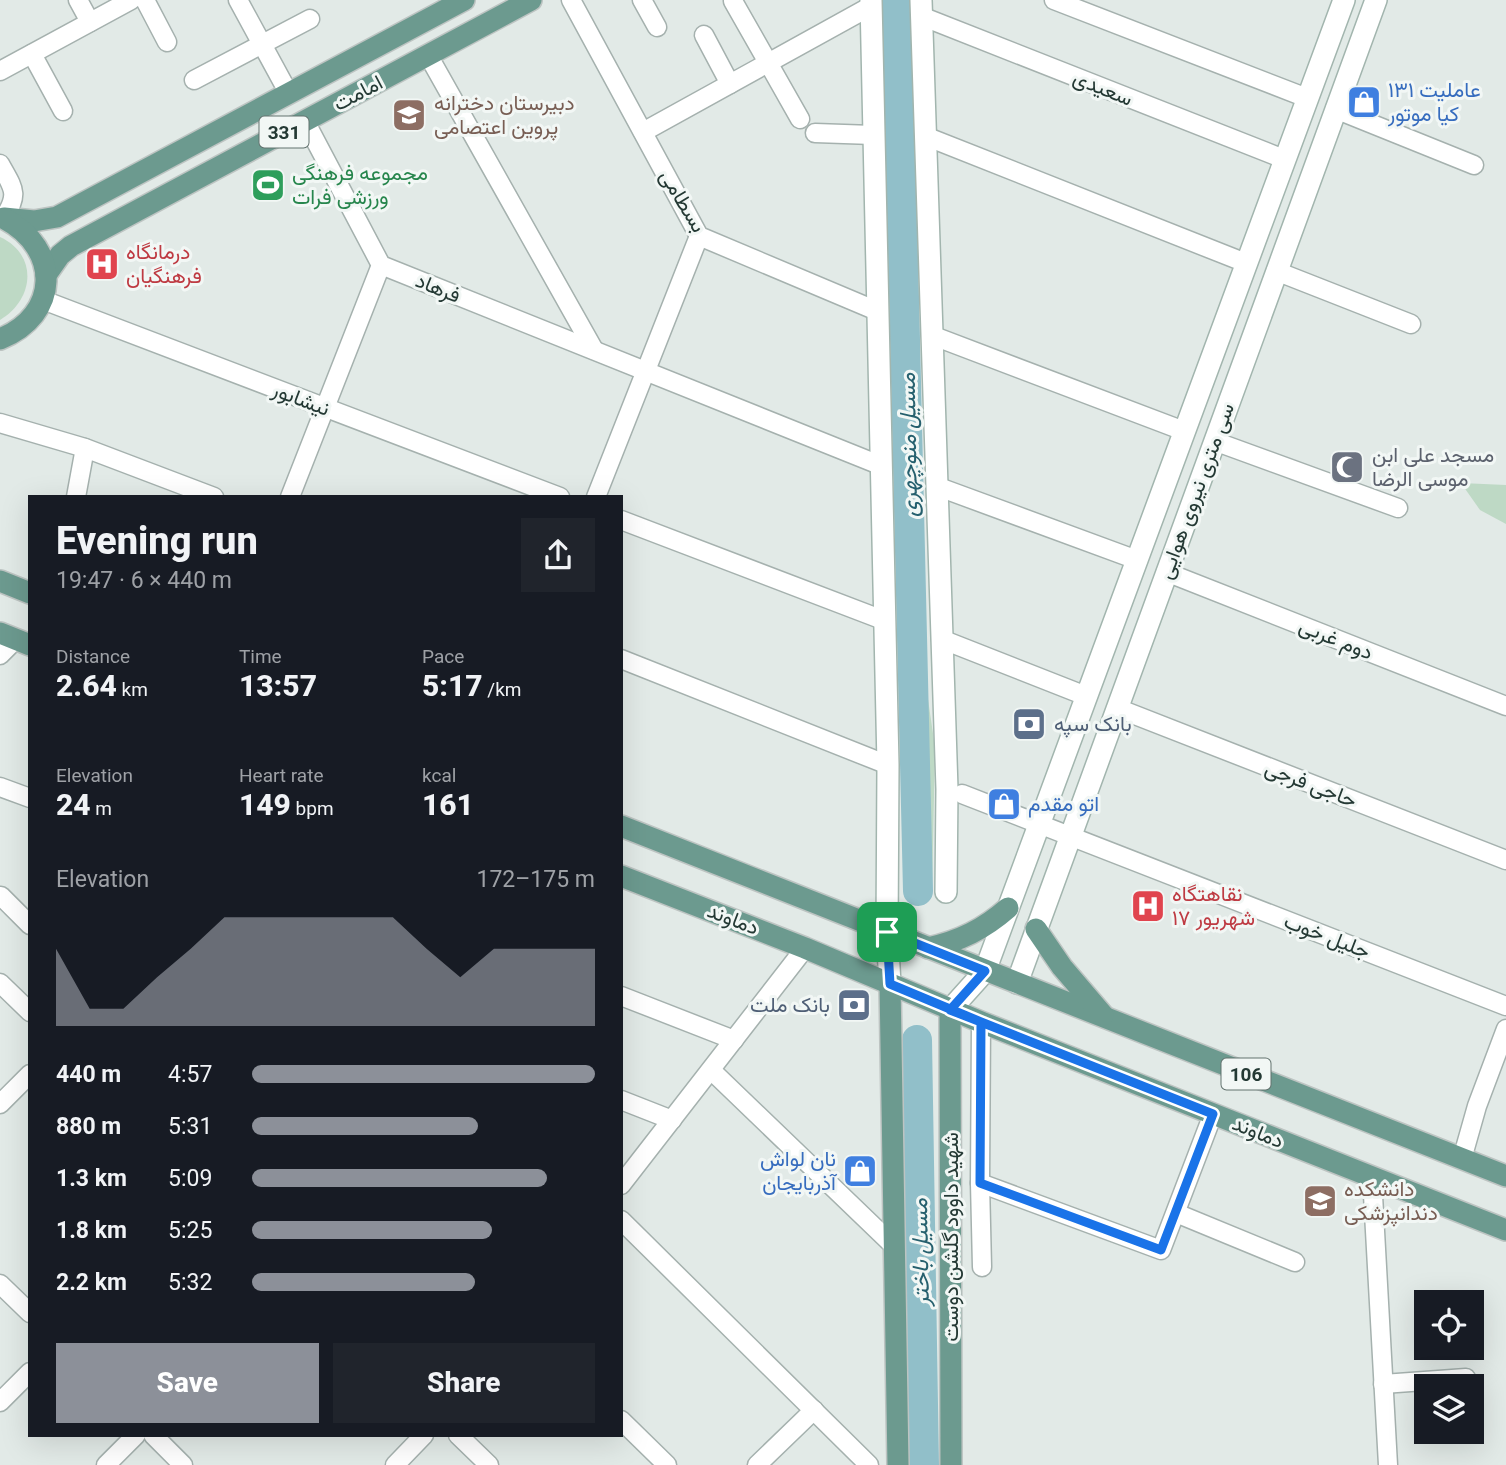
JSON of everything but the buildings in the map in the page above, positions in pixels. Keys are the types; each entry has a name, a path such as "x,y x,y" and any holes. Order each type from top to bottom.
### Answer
{"main road":[{"name":"امامت","path":"46,275 60,255 71,246 531,0"},
{"name":"سی متری نیروی هوایی","path":"985,971 1344,0"},
{"name":"سی متری نیروی هوایی","path":"1017,983 1376,0"},
{"name":"امامت","path":"2,218 34,221 57,217 452,3"},
{"path":"871,3 888,765 887,932 898,1465"},
{"path":"921,8 941,639 954,791 946,892"},
{"path":"0,339 19,331 33,317 43,300 46,275 43,257 34,240 21,227 2,218"},
{"path":"0,581 28,592"},
{"name":"106","path":"623,828 1506,1177"},
{"name":"دماوند","path":"623,877 805,948 950,1010 1506,1230"},
{"path":"928,948 953,943 990,924 1009,908"},
{"path":"1036,929 1062,967 1107,1019"},
{"path":"950,1010 985,971"},
{"name":"شهید داوود گلشن دوست","path":"950,1010 951,1465"}],"street":[{"path":"78,0 90,22"},
{"path":"0,71 131,0"},
{"path":"145,0 167,42"},
{"path":"238,0 288,92"},
{"name":"بسطامی","path":"571,0 699,236 877,311"},
{"path":"642,0 657,27"},
{"path":"1054,0 1307,98"},
{"path":"733,1 800,119"},
{"path":"643,132 871,3"},
{"name":"سعیدی","path":"921,8 1284,159"},
{"path":"194,80 310,19"},
{"path":"704,35 730,84"},
{"path":"32,54 63,111"},
{"path":"428,55 594,350"},
{"path":"1335,109 1474,165"},
{"path":"291,495 382,265 305,121"},
{"path":"816,133 873,135"},
{"path":"925,135 1246,262"},
{"path":"0,164 15,197 2,218"},
{"path":"597,495 699,236"},
{"name":"فرهاد","path":"382,265 882,466"},
{"path":"1276,271 1411,324"},
{"name":"نیشابور","path":"43,300 555,495"},
{"path":"931,335 1184,430"},
{"path":"0,423 85,448 209,495"},
{"path":"1214,441 1398,508"},
{"path":"75,495 85,448"},
{"path":"936,486 1137,560"},
{"path":"623,521 883,620"},
{"name":"دوم غربی","path":"1166,572 1506,706"},
{"path":"0,655 15,639"},
{"path":"941,639 1086,696"},
{"path":"623,660 888,765"},
{"name":"حاجی فرجی","path":"1117,708 1506,860"},
{"path":"0,787 28,797"},
{"name":"جلیل خوب","path":"954,791 1506,1006"},
{"path":"1,896 28,923"},
{"path":"623,1182 805,948"},
{"path":"0,983 28,1010"},
{"path":"623,997 734,1040"},
{"path":"981,1022 982,1268"},
{"path":"1462,1159 1506,1029"},
{"path":"710,1070 895,1247"},
{"path":"0,1104 28,1075"},
{"path":"623,1101 672,1120"},
{"path":"980,1183 1161,1250 1213,1114"},
{"path":"1372,1177 1388,1465"},
{"path":"1176,1213 1295,1262"},
{"path":"623,1222 869,1465"},
{"path":"0,1284 28,1311"},
{"path":"0,1402 28,1374"},
{"path":"1383,1384 1414,1382"},
{"path":"757,1465 814,1410"},
{"path":"623,1422 667,1465"},
{"path":"106,1465 134,1437"},
{"path":"155,1437 183,1465"},
{"path":"395,1465 422,1437"},
{"path":"460,1437 489,1465"}],"green space":[{"path":"0,237 13,245 21,255 27,278 20,301 0,320"},
{"path":"1461,483 1506,485 1506,524 1480,510"},
{"path":"901,686 926,686 935,747 932,896 906,891"}],"waterway":[{"name":"مسیل منوچهری","path":"897,0 918,891"},
{"name":"مسیل باختر","path":"917,1040 924,1465"}],"place":[{"name":"عاملیت ۱۳۱ کیا موتور","path":"1364,102"},
{"name":"دبیرستان دخترانه پروین اعتصامی","path":"409,115"},
{"name":"مجموعه فرهنگی ورزشی فرات","path":"268,185"},
{"name":"درمانگاه فرهنگیان","path":"102,264"},
{"name":"مسجد علی ابن موسی الرضا","path":"1347,467"},
{"name":"بانک سپه","path":"1029,724"},
{"name":"اتو مقدم","path":"1004,804"},
{"name":"نقاهتگاه ۱۷ شهریور","path":"1148,906"},
{"name":"بانک ملت","path":"854,1005"},
{"name":"نان لواش آذربایجان","path":"860,1171"},
{"name":"دانشکده دندانپزشکی","path":"1320,1201"}],"route":[{"path":"887,932 890,984 950,1010 981,1022 1213,1114 1161,1250 980,1183 981,1022 950,1010 985,971 887,932"}]}
